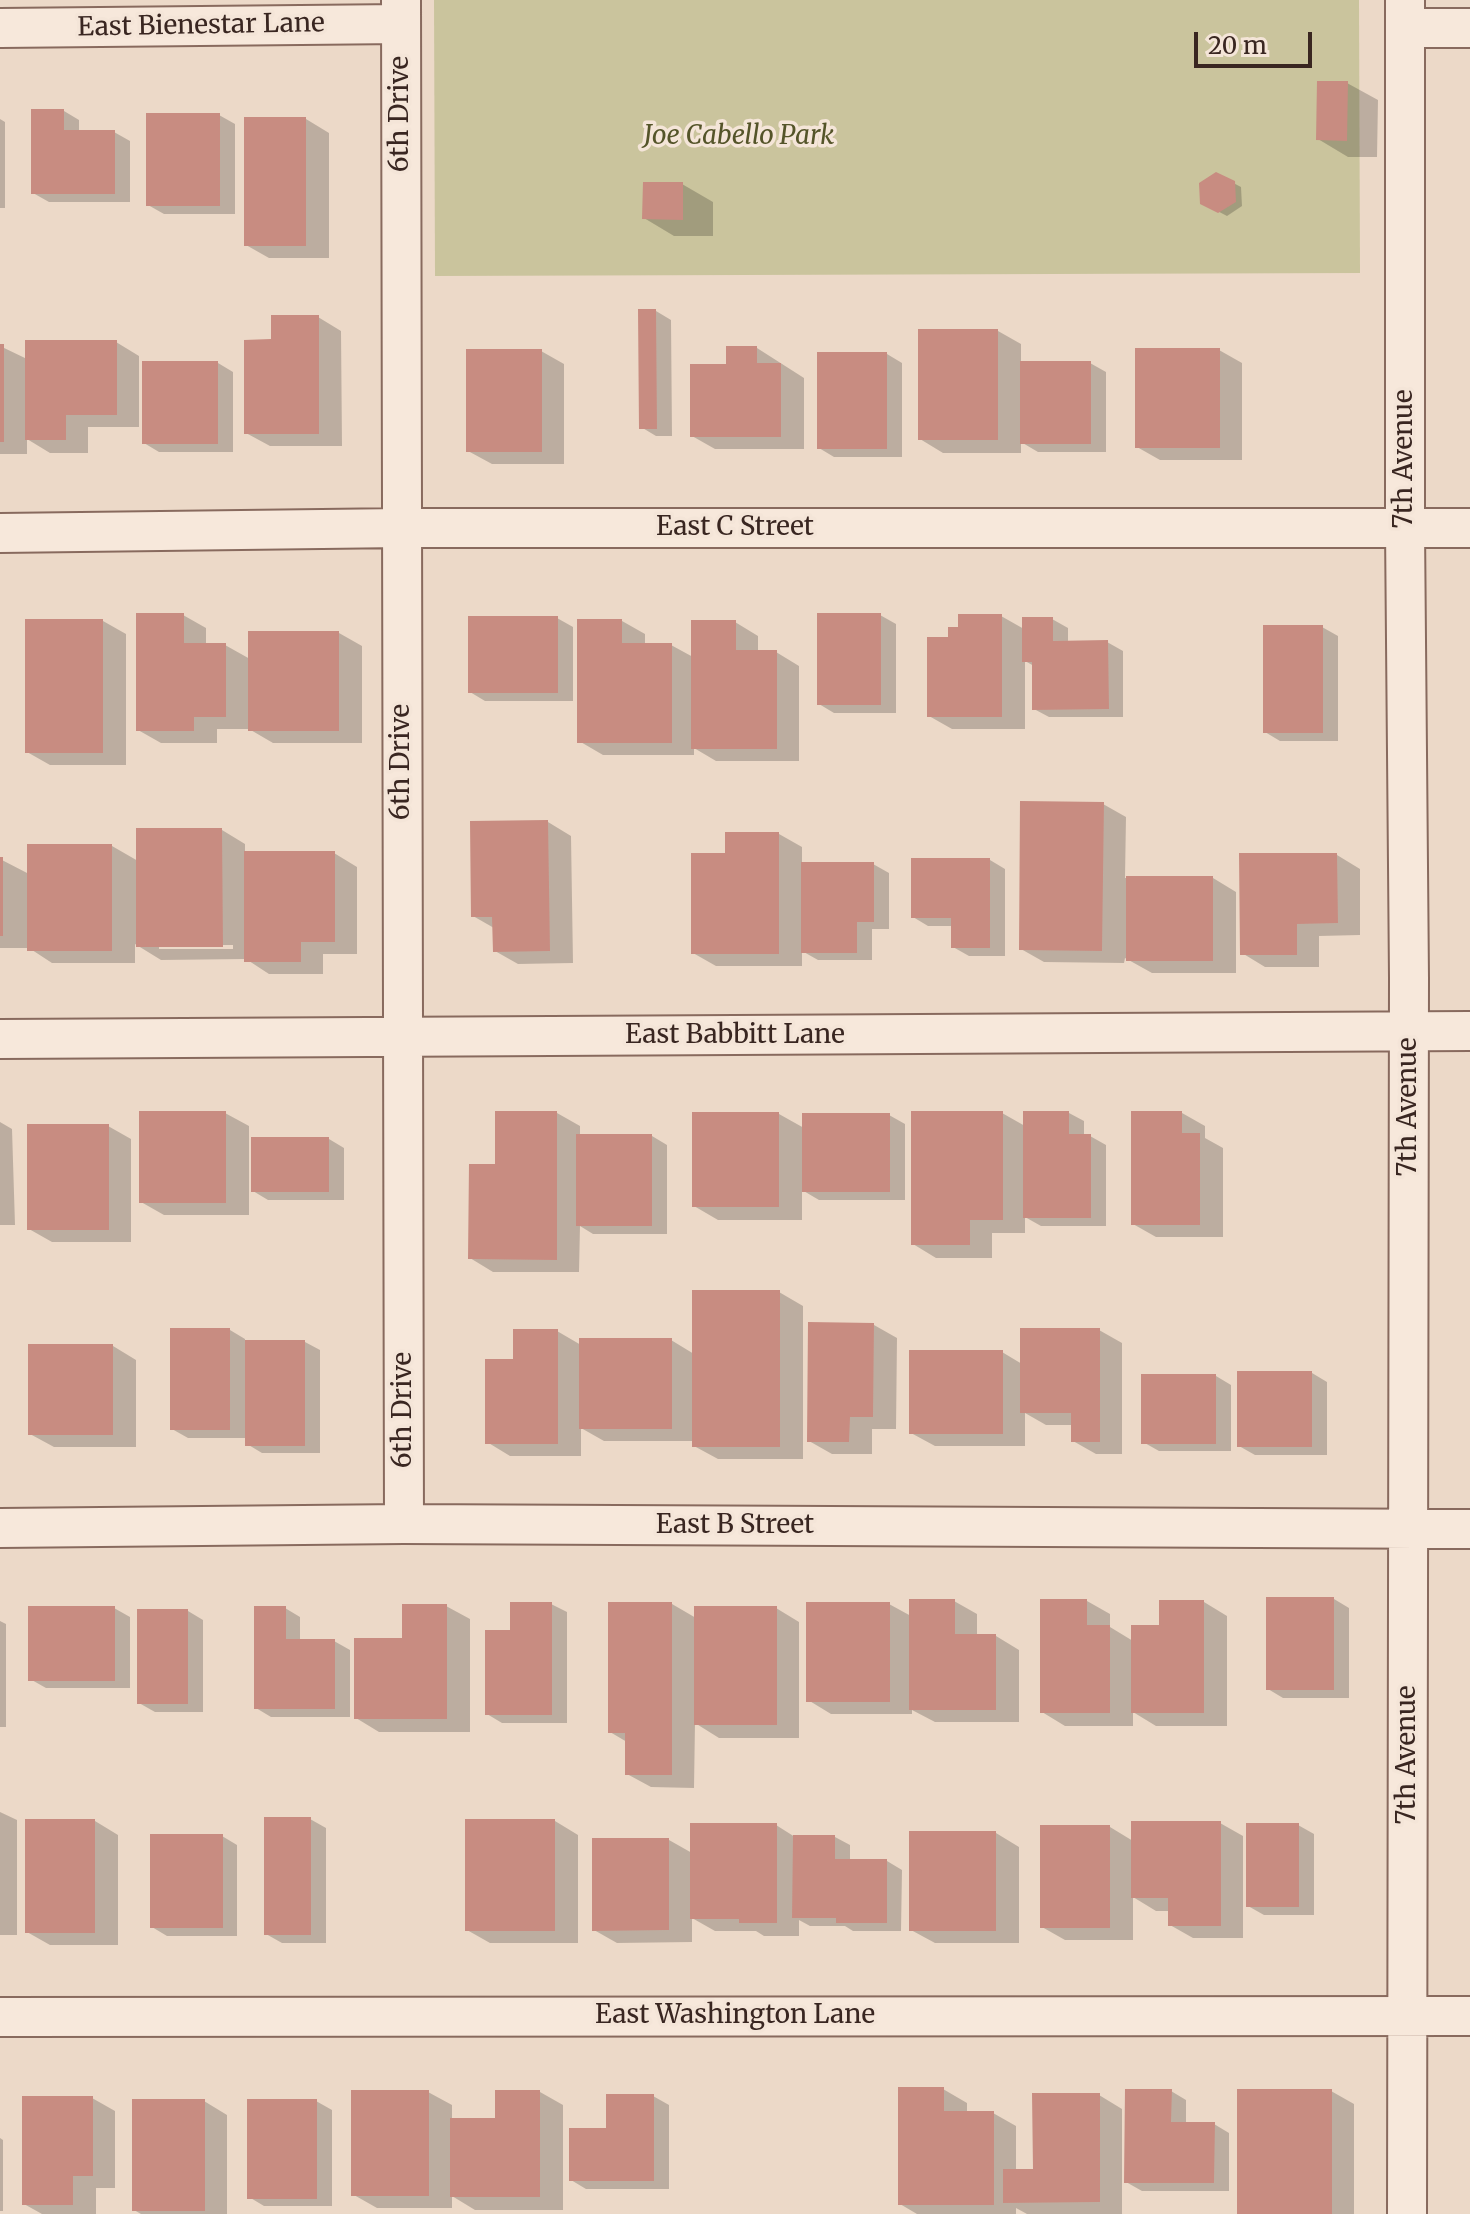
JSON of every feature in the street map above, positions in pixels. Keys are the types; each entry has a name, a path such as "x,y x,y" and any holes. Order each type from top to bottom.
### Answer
{"street":[{"name":"East Bienestar Lane","path":"0,28 401,12"},
{"name":"6th Drive","path":"401,12 404,1524"},
{"path":"1405,14 1470,28"},
{"name":"7th Avenue","path":"1405,14 1409,1032 1407,2214"},
{"name":"East C Street","path":"0,533 402,528 1470,528"},
{"name":"East Babbitt Lane","path":"0,1039 1470,1031"},
{"name":"East B Street","path":"0,1528 404,1524 1470,1529"},
{"name":"East Washington Lane","path":"0,2017 1470,2016"}],"green space":[{"name":"Joe Cabello Park","path":"434,0 1359,0 1360,273 435,276"}],"building":[{"path":"1317,81 1348,81 1347,141 1316,140"},
{"path":"31,109 64,109 64,130 115,130 115,194 31,194"},
{"path":"146,113 220,113 220,206 146,206"},
{"path":"244,117 306,117 306,246 244,246"},
{"path":"1216,172 1235,181 1236,202 1218,213 1200,204 1199,183"},
{"path":"643,182 683,182 683,220 642,219"},
{"path":"638,309 656,309 657,429 639,429"},
{"path":"271,315 319,315 319,434 244,434 244,340 271,339"},
{"path":"918,329 998,329 998,440 918,440"},
{"path":"25,340 117,340 117,415 66,415 66,440 25,440"},
{"path":"0,344 4,344 4,442 0,442"},
{"path":"726,346 757,346 757,363 781,363 781,437 690,437 690,364 726,364"},
{"path":"1135,348 1220,348 1220,448 1135,448"},
{"path":"466,349 542,349 542,452 466,452"},
{"path":"817,352 887,352 887,449 817,449"},
{"path":"142,361 218,361 218,444 142,444"},
{"path":"1020,361 1091,361 1091,444 1020,444"},
{"path":"136,613 184,613 184,643 226,643 226,717 194,717 194,731 136,731"},
{"path":"817,613 881,613 881,705 817,705"},
{"path":"958,614 1002,614 1002,717 927,717 927,637 948,637 948,627 958,627"},
{"path":"468,616 558,616 558,693 468,693"},
{"path":"1022,617 1053,617 1053,641 1108,640 1109,709 1032,710 1032,662 1022,662"},
{"path":"25,619 103,619 103,753 25,753"},
{"path":"577,619 622,619 622,643 672,643 672,743 577,743"},
{"path":"691,620 736,620 736,650 777,650 777,749 691,749"},
{"path":"1263,625 1323,625 1323,733 1263,733"},
{"path":"248,631 339,631 339,731 248,731"},
{"path":"1020,801 1104,802 1102,951 1019,950"},
{"path":"548,820 550,951 493,952 492,917 471,917 470,821"},
{"path":"136,828 222,828 223,947 136,947"},
{"path":"725,832 779,832 779,954 691,954 691,853 725,853"},
{"path":"27,844 112,844 112,951 27,951"},
{"path":"244,851 335,851 335,942 301,942 301,962 244,962"},
{"path":"1239,853 1337,853 1338,923 1297,924 1297,955 1240,955"},
{"path":"0,857 3,857 3,936 0,936"},
{"path":"911,858 990,858 990,948 951,948 951,918 911,918"},
{"path":"801,862 874,862 874,922 857,922 857,953 801,953"},
{"path":"1126,876 1213,876 1213,961 1126,961"},
{"path":"139,1111 226,1111 226,1203 139,1203"},
{"path":"495,1111 557,1111 557,1260 468,1259 469,1164 495,1164"},
{"path":"911,1111 1003,1111 1003,1220 970,1220 970,1245 911,1245"},
{"path":"1023,1111 1069,1111 1069,1134 1091,1134 1091,1218 1023,1218"},
{"path":"1131,1111 1182,1111 1182,1133 1200,1133 1200,1225 1131,1225"},
{"path":"692,1112 779,1112 779,1207 692,1207"},
{"path":"802,1113 890,1113 890,1192 802,1192"},
{"path":"27,1124 109,1124 109,1230 27,1230"},
{"path":"576,1134 652,1134 652,1226 576,1226"},
{"path":"251,1137 329,1137 329,1192 251,1192"},
{"path":"692,1290 780,1290 780,1447 692,1447"},
{"path":"808,1322 874,1323 873,1417 850,1417 849,1442 807,1442"},
{"path":"170,1328 230,1328 230,1430 170,1430"},
{"path":"1020,1328 1100,1328 1100,1442 1071,1442 1071,1413 1020,1413"},
{"path":"513,1329 558,1329 558,1444 485,1444 485,1359 513,1359"},
{"path":"579,1338 672,1338 672,1429 579,1429"},
{"path":"245,1340 305,1340 305,1446 245,1446"},
{"path":"28,1344 113,1344 113,1435 28,1435"},
{"path":"909,1350 1003,1350 1003,1434 909,1434"},
{"path":"1237,1371 1312,1371 1312,1447 1237,1447"},
{"path":"1141,1374 1216,1374 1216,1444 1141,1444"},
{"path":"1266,1597 1334,1597 1334,1690 1266,1690"},
{"path":"909,1599 955,1599 955,1634 996,1634 996,1710 909,1710"},
{"path":"1040,1599 1087,1599 1087,1625 1110,1625 1110,1713 1040,1713"},
{"path":"1159,1600 1204,1600 1204,1713 1131,1713 1131,1625 1159,1625"},
{"path":"510,1602 552,1602 552,1715 485,1715 485,1630 510,1630"},
{"path":"608,1602 672,1602 672,1775 625,1775 625,1733 608,1733"},
{"path":"806,1602 890,1602 890,1702 806,1702"},
{"path":"402,1604 447,1604 447,1719 354,1719 354,1638 402,1638"},
{"path":"28,1606 115,1606 115,1681 28,1681"},
{"path":"254,1606 286,1606 286,1639 335,1639 335,1709 254,1709"},
{"path":"694,1606 777,1606 777,1725 694,1725"},
{"path":"137,1609 188,1609 188,1704 137,1704"},
{"path":"264,1817 311,1817 311,1935 264,1935"},
{"path":"25,1819 95,1819 95,1933 25,1933"},
{"path":"465,1819 555,1819 555,1931 465,1931"},
{"path":"1131,1821 1221,1821 1221,1926 1168,1926 1168,1898 1131,1898"},
{"path":"690,1823 777,1823 777,1923 690,1919"},
{"path":"1246,1823 1299,1823 1299,1907 1246,1907"},
{"path":"1040,1825 1110,1825 1110,1928 1040,1928"},
{"path":"909,1831 996,1831 996,1931 909,1931"},
{"path":"150,1834 223,1834 223,1928 150,1928"},
{"path":"793,1835 835,1835 835,1859 887,1859 887,1923 836,1923 836,1918 792,1918"},
{"path":"592,1838 669,1838 669,1930 592,1931"},
{"path":"898,2087 944,2087 944,2111 994,2111 994,2205 898,2205"},
{"path":"1125,2089 1172,2089 1171,2122 1215,2122 1214,2183 1124,2183"},
{"path":"1237,2089 1332,2089 1332,2214 1237,2214"},
{"path":"351,2090 429,2090 429,2196 351,2196"},
{"path":"495,2090 540,2090 540,2197 450,2197 450,2118 495,2118"},
{"path":"1032,2093 1100,2093 1100,2202 1003,2203 1003,2169 1033,2169"},
{"path":"606,2094 654,2094 654,2181 569,2181 569,2128 606,2128"},
{"path":"22,2096 93,2096 93,2176 73,2176 73,2205 22,2205"},
{"path":"132,2099 205,2099 205,2211 132,2211"},
{"path":"247,2099 317,2099 317,2199 247,2199"}]}
